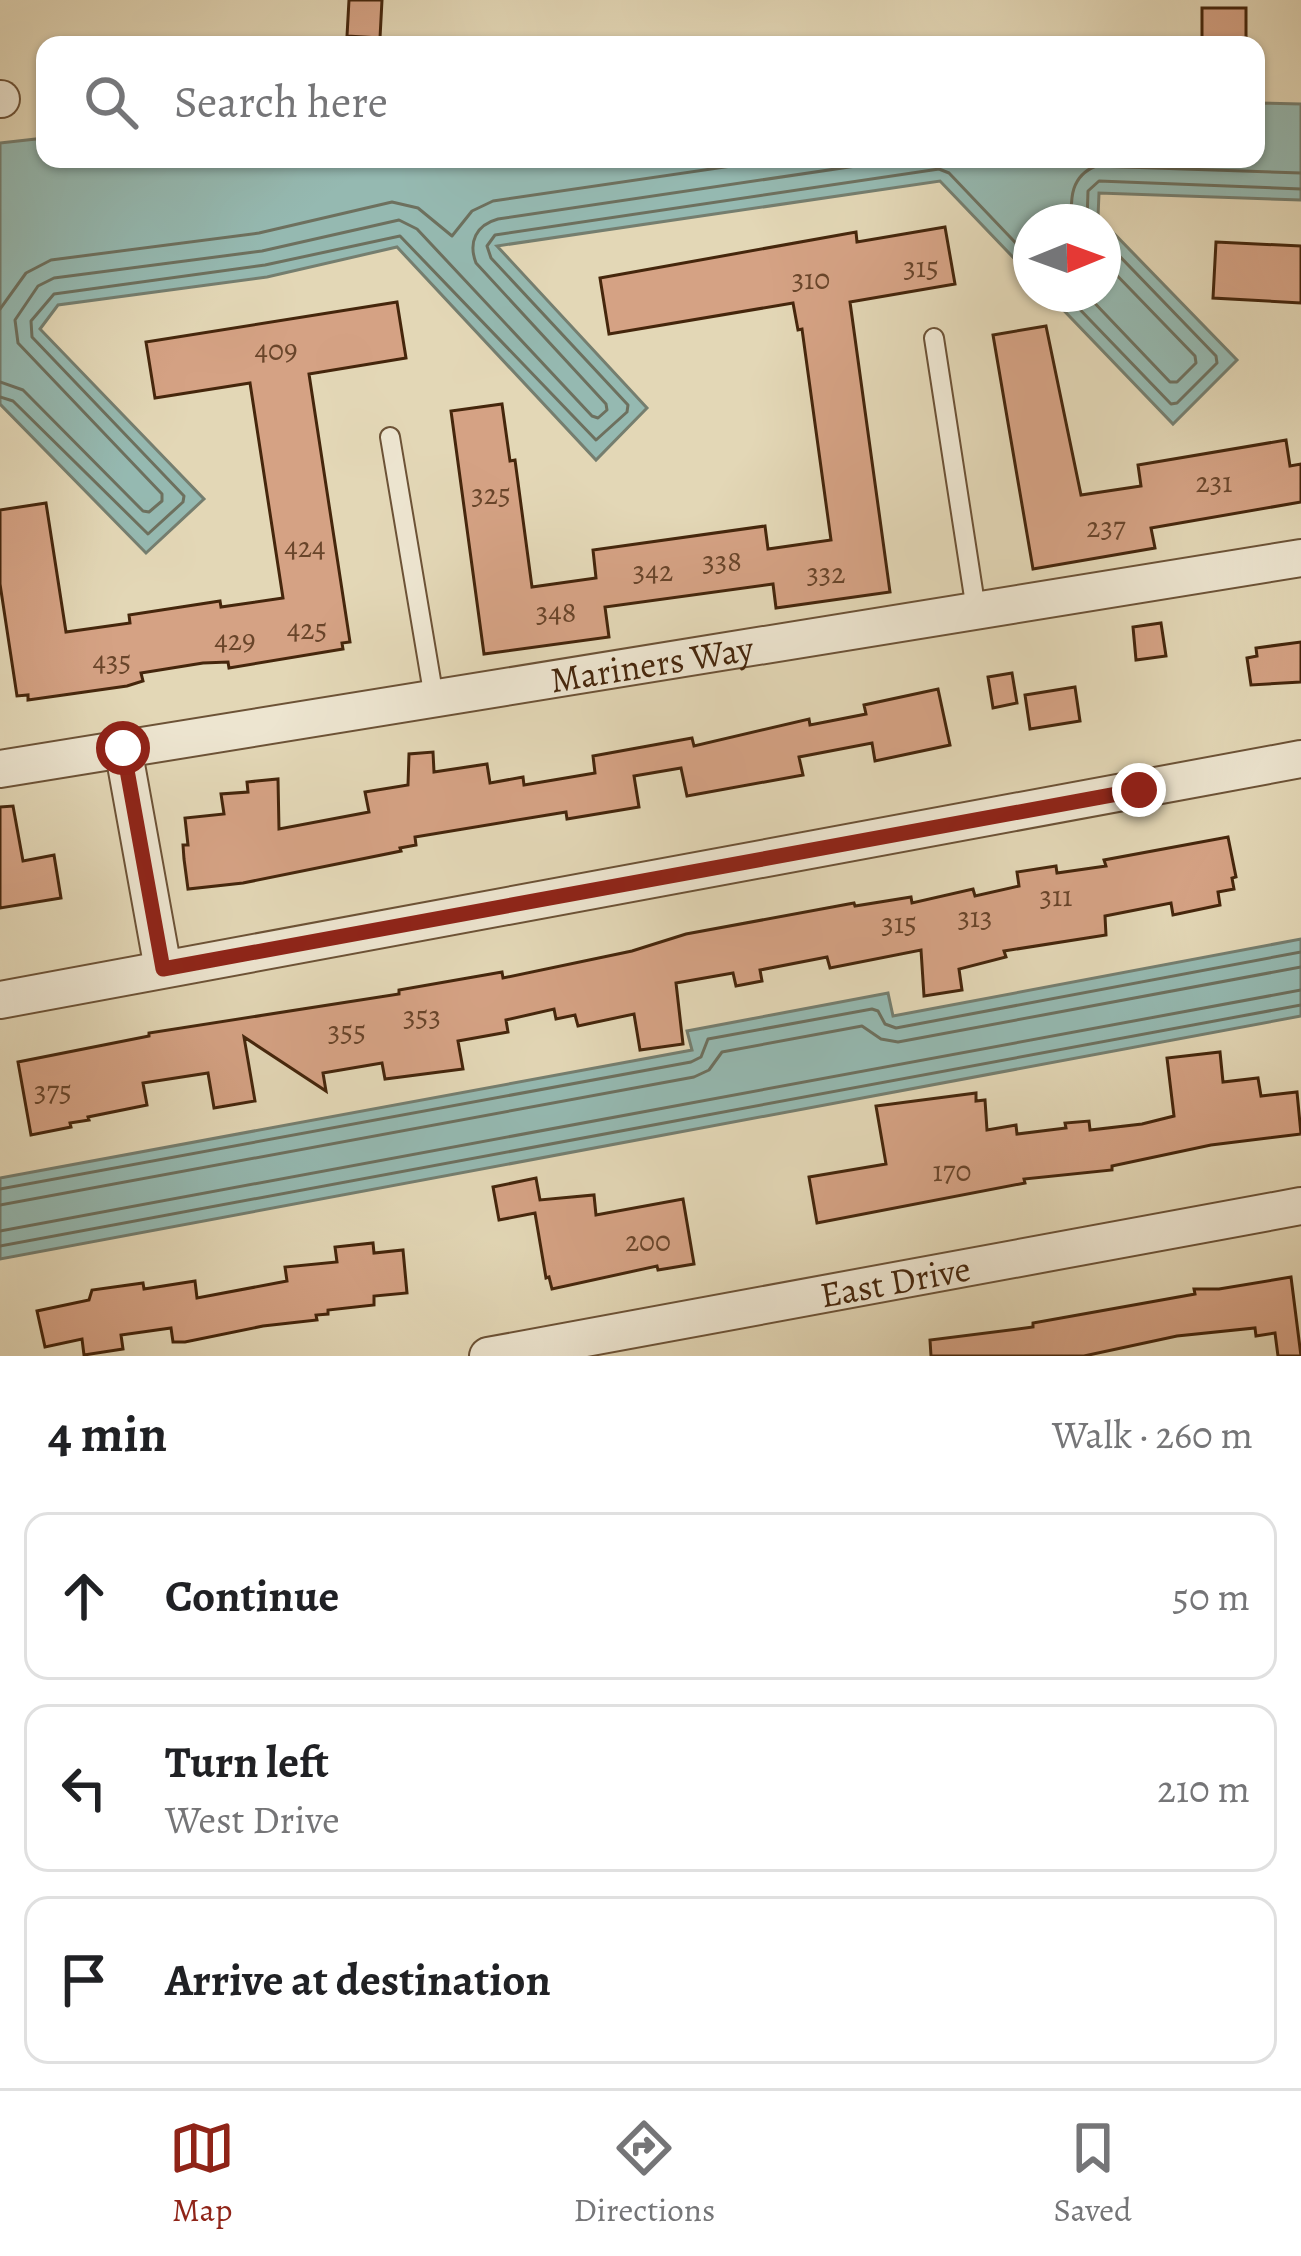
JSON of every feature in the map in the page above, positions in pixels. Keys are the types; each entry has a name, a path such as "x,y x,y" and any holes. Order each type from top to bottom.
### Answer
{"street":[{"name":"Mariners Way","path":"0,769 1301,558"},
{"path":"123,748 163,969"},
{"path":"0,1000 1301,759"},
{"name":"East Drive","path":"488,1356 1301,1205"}],"lane":[{"path":"934,338 976,610"},
{"path":"390,437 434,698"}],"water":[{"path":"1265,103 1301,104 1301,200 1099,193 1099,204 1013,204 1013,257 940,181 497,246 647,408 596,460 397,247 267,277 58,305 40,329 204,499 146,553 0,404 0,143 36,139 36,168 1265,168"},
{"path":"1121,241 1237,360 1173,424 1065,312 1121,312"},
{"path":"1301,939 1301,1016 0,1259 0,1178 692,1050 687,1031 888,993 893,1016"}],"building":[{"path":"349,0 382,0 380,36 347,36"},
{"path":"1202,8 1246,8 1246,36 1202,36"},
{"path":"945,227 955,284 850,302 890,592 776,608 773,584 605,607 609,637 484,654 451,411 502,404 510,461 515,460 532,587 596,578 593,550 765,526 768,549 831,540 802,329 798,330 793,303 609,334 600,278 856,232 857,242"},
{"path":"1216,242 1301,246 1301,303 1213,298"},
{"path":"397,302 406,358 309,374 350,642 342,643 343,649 229,668 228,662 203,663 141,673 143,681 127,686 28,700 28,695 17,696 0,584 0,510 46,503 66,632 130,623 129,615 220,601 221,607 283,598 250,383 155,398 146,342"},
{"path":"1046,326 1081,495 1141,486 1138,465 1286,440 1290,466 1301,464 1301,502 1151,528 1155,548 1033,569 993,335"},
{"path":"1161,623 1166,656 1136,660 1133,627"},
{"path":"1301,642 1301,682 1251,685 1247,658 1257,656 1256,648"},
{"path":"1012,673 1017,703 993,708 988,677"},
{"path":"1075,687 1080,721 1030,729 1025,695"},
{"path":"938,689 950,745 875,761 872,743 799,757 803,775 687,796 681,768 634,776 639,807 567,819 566,812 415,837 416,845 401,851 243,883 188,889 185,818 224,814 221,794 248,792 247,782 278,779 279,829 369,812 365,792 408,785 409,754 433,752 434,772 487,764 490,783 523,777 524,785 595,773 593,756 692,738 694,746 809,719 810,725 866,714 864,705"},
{"path":"13,806 23,861 54,855 61,898 0,908 0,807"},
{"path":"1228,837 1236,877 1232,878 1234,889 1218,892 1220,905 1173,915 1171,903 1105,916 1106,935 1004,951 1006,957 959,969 962,990 924,996 921,950 830,968 827,957 760,970 762,981 736,986 733,973 676,983 683,1044 640,1050 634,1014 578,1026 575,1015 556,1019 554,1009 506,1020 508,1032 458,1041 463,1069 385,1079 382,1063 323,1073 326,1091 244,1037 255,1101 214,1108 208,1073 143,1083 147,1105 31,1135 18,1062 149,1033 399,994 399,990 502,972 503,978 632,951 686,934 854,903 911,897 912,903 973,889 975,896 1019,886 1017,872 1056,866 1057,873 1106,866 1104,860"},
{"path":"1220,1052 1223,1082 1258,1078 1261,1096 1297,1092 1301,1134 1211,1145 1112,1166 1112,1170 1024,1179 1025,1183 817,1223 809,1177 886,1164 876,1106 976,1093 976,1101 985,1100 987,1130 1016,1125 1017,1134 1089,1121 1090,1130 1142,1124 1174,1116 1167,1058"},
{"path":"536,1178 540,1200 594,1195 596,1215 683,1199 694,1264 658,1270 657,1266 552,1289 535,1213 499,1220 493,1187"},
{"path":"373,1243 374,1253 403,1250 407,1293 374,1296 374,1305 328,1310 328,1314 316,1315 317,1320 185,1342 173,1342 171,1328 121,1335 123,1349 84,1355 82,1339 45,1347 37,1311 89,1300 92,1290 195,1281 197,1298 287,1281 285,1267 337,1262 335,1247"},
{"path":"1291,1277 1301,1356 1278,1356 1275,1333 1256,1336 1255,1328 1177,1336 1084,1356 931,1356 930,1340 1033,1327 1033,1323 1195,1294 1194,1289"}],"route":[{"path":"123,748 163,969 1139,790"}]}
